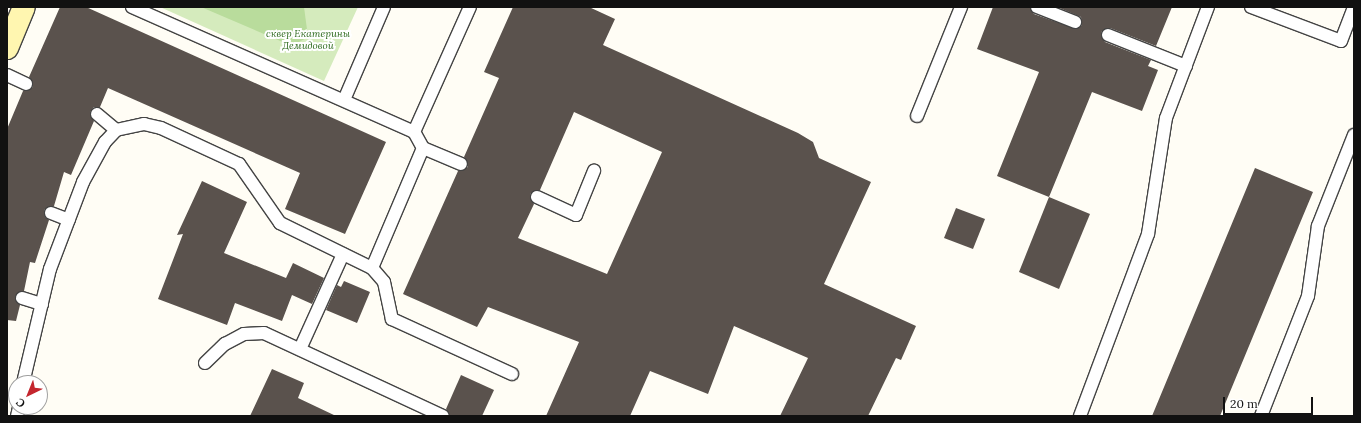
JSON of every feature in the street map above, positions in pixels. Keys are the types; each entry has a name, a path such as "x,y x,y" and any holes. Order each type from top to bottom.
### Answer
{"main road":[{"path":"7,48 24,7"}],"lane":[{"path":"132,7 414,132 422,148 461,164"},
{"path":"344,100 384,7"},
{"path":"414,132 470,7"},
{"path":"917,116 961,7"},
{"path":"1037,7 1075,22"},
{"path":"1080,416 1148,234 1166,118 1208,7"},
{"path":"1251,7 1341,41 1354,7"},
{"path":"1108,35 1186,66"},
{"path":"7,75 26,84"},
{"path":"97,114 116,130"},
{"path":"25,375 50,269 69,220 101,149 116,130 144,124 161,128 239,164 280,223 372,268 384,282 392,319 512,374"},
{"path":"1261,416 1308,296 1318,226 1354,135"},
{"path":"372,268 422,148"},
{"path":"537,197 576,215 594,170"},
{"path":"52,213 69,220"},
{"path":"300,349 343,254"},
{"path":"22,298 42,304"},
{"path":"205,363 225,344 244,334 264,333 443,416"}],"green space":[{"name":"сквер Екатерины Демидовой","path":"160,7 358,7 324,81"},
{"path":"201,7 304,7 308,37 292,46"}],"building":[{"path":"60,7 86,7 386,142 345,234 285,209 300,173 108,88 100,107 94,107 90,112 94,121 71,175 64,172 54,206 44,210 45,217 49,220 35,263 30,262 24,291 15,296 20,305 16,321 7,320 7,129 23,91 33,87 29,77"},
{"path":"513,7 589,7 615,19 603,45 798,133 813,142 819,158 871,182 824,284 916,326 901,360 896,358 868,416 780,416 808,358 734,326 708,394 650,371 630,416 546,416 579,342 488,307 477,327 403,294 458,171 468,167 464,157 499,78 484,72","holes":["574,112 662,152 607,274 518,238 534,204 530,194 540,190"]},
{"path":"993,7 1030,7 1034,14 1076,29 1082,25 1081,17 1057,7 1172,7 1156,46 1110,28 1101,32 1105,42 1151,60 1148,66 1158,70 1142,111 1092,92 1049,197 997,176 1039,72 977,49"},
{"path":"1255,168 1313,192 1220,416 1152,416"},
{"path":"202,181 247,202 224,253 286,278 293,263 324,278 312,304 292,295 282,321 235,303 227,325 158,299 183,234 177,235"},
{"path":"1049,197 1090,214 1059,289 1019,272"},
{"path":"956,208 985,219 973,249 944,238"},
{"path":"344,281 370,292 357,323 326,310 337,285 341,287"},
{"path":"272,369 304,383 298,398 336,416 250,416"},
{"path":"461,375 494,390 482,416 450,416 446,409"}]}
